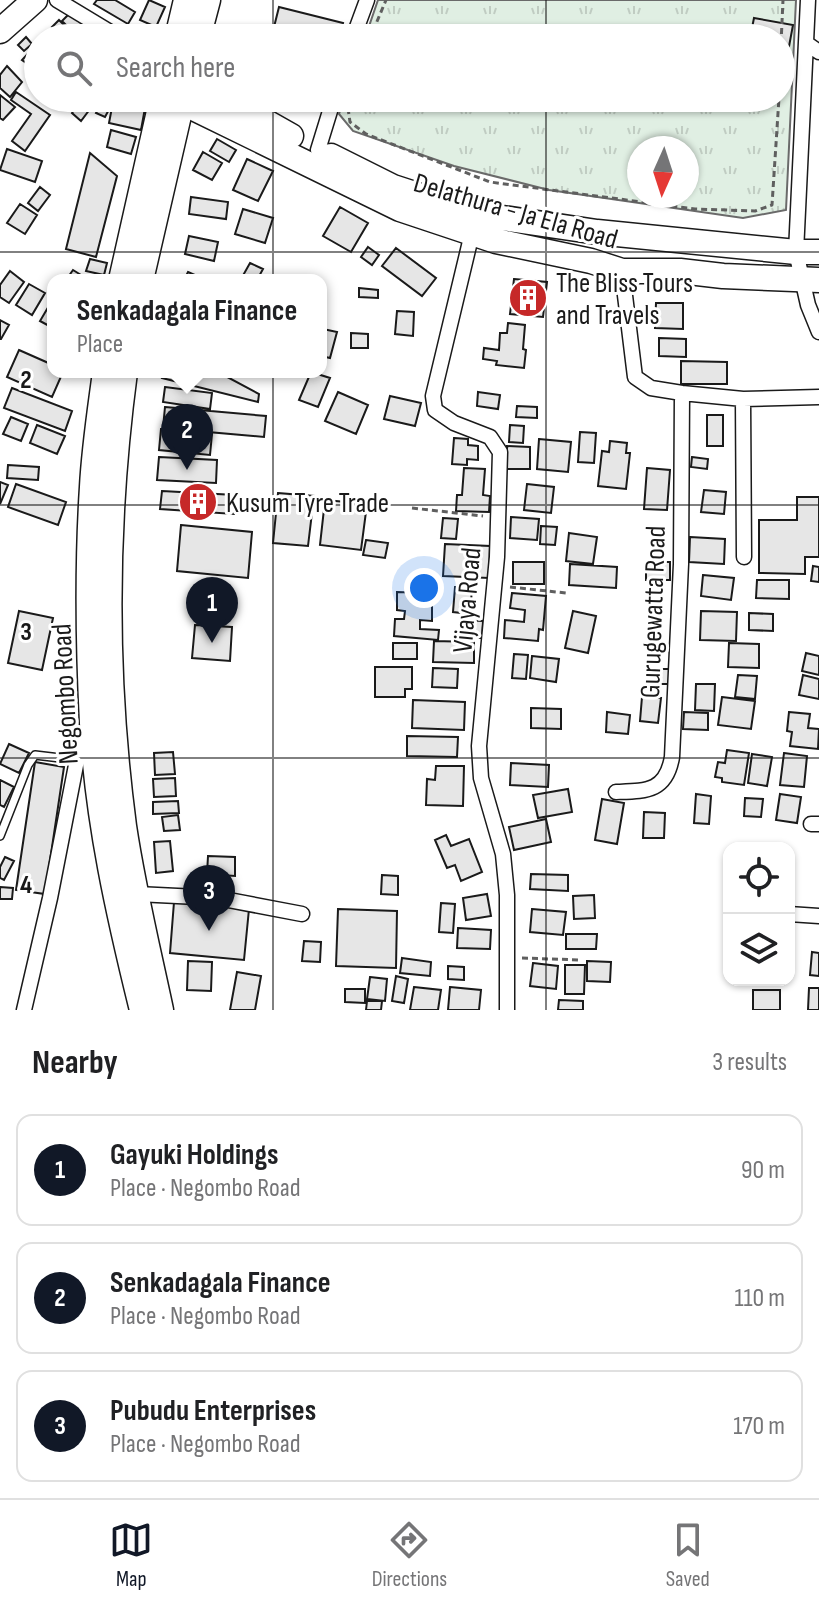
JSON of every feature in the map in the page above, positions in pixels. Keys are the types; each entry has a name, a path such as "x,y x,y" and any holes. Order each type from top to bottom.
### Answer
{"main road":[{"path":"180,24 186,0"},
{"path":"202,24 208,0"},
{"path":"0,31 31,2"},
{"path":"123,274 171,112"},
{"path":"142,274 173,112"},
{"name":"Delathura - Ja Ela Road","path":"202,112 400,209 474,224 622,271 680,271 812,280"},
{"name":"Delathura - Ja Ela Road","path":"249,112 318,150 474,224 807,252"},
{"name":"Negombo Road","path":"104,378 92,484 90,537 92,726 107,843 124,936 142,1010"},
{"name":"Negombo Road","path":"124,378 116,441 109,548 112,685 125,828 161,1010"}],"street":[{"path":"57,0 97,24"},
{"path":"358,24 367,0"},
{"path":"808,0 807,252 812,280 808,305 819,332"},
{"path":"806,43 819,52"},
{"path":"318,150 330,112"},
{"name":"Vijaya Road","path":"474,224 433,396 435,410 454,423 490,437 500,452 495,585 479,746 481,778 503,854 507,895 507,1010"},
{"path":"622,271 635,377 651,388 743,399 819,397"},
{"name":"Gurugewatta Road","path":"616,792 644,791 660,784 669,773 672,757 681,564 682,393"},
{"path":"743,399 744,557"},
{"path":"24,1010 77,760 92,726"},
{"path":"137,894 239,901 302,914"},
{"path":"795,914 819,916"}],"lane":[{"path":"0,836 28,765 35,755 77,760"}],"path":[{"path":"376,24 386,0"},
{"path":"782,24 783,0"},
{"path":"348,112 350,122 366,134 490,182 672,207 746,211 772,205 778,112"},
{"path":"412,508 498,518"},
{"path":"495,585 566,593"},
{"path":"506,958 581,960"}],"green space":[{"path":"378,0 796,0 795,24 370,24"},
{"path":"340,112 791,112 786,210 743,218 674,208 699,208 699,136 627,136 627,201 549,190 454,166 353,131"}],"building":[{"path":"97,0 115,0 135,12 128,24 94,4"},
{"path":"149,0 165,7 157,24 140,20"},
{"path":"279,7 343,23 343,24 275,24"},
{"path":"70,13 82,24 65,24 62,21"},
{"path":"754,18 787,24 753,24"},
{"path":"7,66 22,82 10,97 0,88 0,75"},
{"path":"16,92 24,97 24,109 11,100"},
{"path":"0,95 15,107 3,120 0,118"},
{"path":"28,112 50,115 25,151 12,141 31,114"},
{"path":"73,112 88,112 81,121"},
{"path":"111,112 144,112 141,130 109,123"},
{"path":"111,130 136,137 131,154 107,147"},
{"path":"217,139 236,150 229,162 210,151"},
{"path":"7,149 42,161 35,182 0,170"},
{"path":"203,152 222,163 212,180 193,170"},
{"path":"90,153 117,176 96,257 66,249"},
{"path":"247,159 273,171 258,201 233,190"},
{"path":"40,187 50,195 38,211 28,203"},
{"path":"191,197 228,202 226,219 189,214"},
{"path":"20,204 37,215 25,234 7,223"},
{"path":"340,207 368,223 351,252 323,236"},
{"path":"243,209 273,218 265,243 235,234"},
{"path":"189,236 218,242 214,261 185,254"},
{"path":"368,247 379,255 372,265 361,257"},
{"path":"396,248 436,278 422,296 382,266"},
{"path":"90,259 107,263 104,274 86,271"},
{"path":"250,263 263,269 260,274 244,274"},
{"path":"10,271 24,282 9,303 0,297 0,285"},
{"name":"The Bliss Tours and Travels","path":"514,279 547,282 543,317 510,314"},
{"path":"29,284 45,293 32,315 16,305"},
{"path":"359,288 378,290 378,298 359,297"},
{"path":"656,303 683,303 683,329 655,328"},
{"path":"47,309 47,325 40,321"},
{"path":"397,311 414,312 413,336 395,334"},
{"path":"0,320 9,325 1,339 0,339"},
{"path":"508,323 525,325 524,368 496,365 497,361 483,359 484,348 499,350 500,333 507,333"},
{"path":"327,330 337,332 330,358 327,357"},
{"path":"351,333 368,334 368,348 351,348"},
{"path":"659,338 686,339 686,357 659,356"},
{"path":"19,350 47,362 47,378 60,378 52,397 7,377"},
{"path":"681,361 727,362 727,384 681,384"},
{"path":"162,378 229,378 259,394 258,402"},
{"path":"308,378 330,378 318,407 299,400"},
{"path":"165,387 212,393 210,409 163,402"},
{"path":"12,388 72,411 65,431 4,408"},
{"path":"338,392 368,405 356,434 325,421"},
{"path":"478,392 500,395 498,409 477,406"},
{"path":"390,396 421,403 415,426 384,419"},
{"path":"517,406 537,407 537,418 516,417"},
{"path":"165,407 266,416 264,437 163,428"},
{"path":"707,415 723,415 723,446 707,446"},
{"path":"11,417 28,424 21,441 3,434"},
{"path":"37,425 65,436 57,454 30,443"},
{"path":"510,425 524,426 523,443 509,442"},
{"path":"161,429 212,434 210,455 159,450"},
{"path":"580,432 596,433 594,463 578,462"},
{"path":"454,438 468,439 468,445 478,446 478,460 467,459 467,465 452,464"},
{"path":"539,439 571,442 568,472 537,469"},
{"path":"610,441 627,443 626,453 630,453 626,489 598,486 602,451 609,452"},
{"path":"507,446 530,447 530,469 507,469"},
{"path":"159,457 217,460 216,483 157,480"},
{"path":"692,457 708,459 707,469 691,467"},
{"path":"8,465 39,467 38,480 7,478"},
{"path":"464,468 485,469 483,495 490,496 489,512 456,511 457,495 462,495"},
{"path":"647,468 670,470 667,510 644,509"},
{"path":"0,482 8,485 0,504"},
{"path":"16,484 66,502 58,525 8,507"},
{"path":"527,484 554,487 551,513 524,510"},
{"path":"704,490 726,492 724,514 701,512"},
{"name":"Kusum Tyre Trade","path":"162,491 235,495 234,514 160,509"},
{"path":"278,493 314,496 308,546 273,543"},
{"path":"797,497 819,497 819,557 805,557 805,574 759,573 759,520 797,520"},
{"path":"325,500 367,504 361,550 320,545"},
{"path":"511,517 539,519 537,540 510,538"},
{"path":"443,518 458,519 456,539 441,538"},
{"path":"181,525 252,532 248,578 177,571"},
{"path":"541,526 557,527 555,545 540,544"},
{"path":"569,533 597,537 593,564 566,561"},
{"path":"690,537 725,539 724,564 689,562"},
{"path":"366,540 388,543 385,558 363,555"},
{"path":"445,544 490,546 489,578 443,576"},
{"path":"513,562 544,562 544,584 513,584"},
{"path":"646,562 670,562 670,580 646,580"},
{"path":"570,564 617,567 616,588 569,585"},
{"path":"813,566 819,567 819,582 811,581"},
{"path":"703,575 734,578 731,600 701,596"},
{"path":"757,580 789,580 789,599 756,598"},
{"path":"455,587 472,589 470,614 453,612"},
{"path":"397,592 422,593 422,605 432,606 432,621 420,620 420,629 439,630 438,640 394,636 395,619 404,619 405,611 397,610"},
{"path":"512,593 546,596 543,630 539,629 538,641 504,638 505,620 524,622 525,610 510,608"},
{"path":"19,611 53,618 42,670 8,663"},
{"path":"573,611 596,616 588,653 565,648"},
{"path":"701,611 737,612 736,641 700,640"},
{"path":"749,613 773,614 773,631 749,630"},
{"path":"463,620 483,621 482,638 462,638"},
{"path":"195,625 232,627 230,661 192,658"},
{"path":"434,641 474,642 474,663 433,662"},
{"path":"393,643 417,643 417,659 393,659"},
{"path":"729,643 759,644 759,668 728,667"},
{"path":"806,653 819,656 819,675 802,671"},
{"path":"514,654 528,655 526,679 512,678"},
{"path":"532,656 559,659 556,682 530,678"},
{"path":"375,667 412,667 412,689 405,689 405,697 375,697"},
{"path":"433,668 458,669 457,688 432,687"},
{"path":"658,669 669,669 669,684 659,684"},
{"path":"738,675 757,676 755,699 735,697"},
{"path":"803,675 819,679 819,699 799,695"},
{"path":"696,684 715,684 714,711 695,710"},
{"path":"642,697 661,698 658,723 640,721"},
{"path":"722,697 755,701 751,729 718,725"},
{"path":"413,700 465,702 464,730 412,728"},
{"path":"531,708 561,709 561,729 531,728"},
{"path":"607,712 630,715 628,734 606,732"},
{"path":"684,712 708,713 708,730 683,729"},
{"path":"789,712 810,714 808,728 819,729 818,749 790,746 792,732 787,731"},
{"path":"407,736 458,737 457,757 407,756"},
{"path":"9,744 29,753 19,773 0,764"},
{"path":"727,750 749,753 744,785 722,782 722,778 715,777 718,762 725,763"},
{"path":"173,752 175,774 155,775 154,753"},
{"path":"784,753 807,756 804,787 780,785"},
{"path":"752,754 772,757 767,786 748,783"},
{"path":"35,762 64,767 45,894 16,890"},
{"path":"511,763 549,765 548,787 510,785"},
{"path":"436,766 464,766 463,806 426,805 427,779 435,780"},
{"path":"175,778 176,796 154,797 153,779"},
{"path":"0,780 14,787 4,807 0,805"},
{"path":"568,789 572,812 538,818 533,795"},
{"path":"696,794 711,796 709,824 694,823"},
{"path":"780,794 801,797 797,823 776,820"},
{"path":"745,798 763,799 761,817 744,816"},
{"path":"602,799 624,803 617,844 595,840"},
{"path":"178,801 179,813 153,814 153,802"},
{"path":"644,812 665,813 664,838 643,838"},
{"path":"178,815 180,830 164,831 162,817"},
{"path":"546,819 551,842 514,850 509,827"},
{"path":"446,835 451,846 469,839 482,872 461,881 455,865 447,868 435,840"},
{"path":"170,841 173,871 156,873 154,842"},
{"path":"208,856 235,857 235,876 207,874"},
{"path":"5,857 14,861 4,880 0,878 0,867"},
{"path":"531,874 568,875 568,891 530,889"},
{"path":"382,875 398,876 398,895 381,894"},
{"path":"0,887 13,888 12,899 0,899"},
{"path":"487,894 491,916 466,920 463,898"},
{"path":"594,895 595,918 574,919 573,896"},
{"path":"174,902 249,909 244,960 170,953"},
{"path":"441,903 455,904 453,933 439,932"},
{"path":"338,909 397,911 396,968 336,966"},
{"path":"532,909 566,912 563,935 530,932"},
{"path":"458,928 491,930 490,949 457,948"},
{"path":"566,934 597,934 596,949 566,949"},
{"path":"304,941 321,942 320,962 302,961"},
{"path":"812,952 819,953 819,976 810,975"},
{"path":"402,958 431,962 430,976 400,973"},
{"path":"188,961 212,962 211,991 187,990"},
{"path":"587,961 611,962 610,982 587,981"},
{"path":"533,963 558,966 556,989 530,986"},
{"path":"565,965 585,965 584,994 565,994"},
{"path":"448,966 464,967 464,980 448,979"},
{"path":"237,972 261,976 255,1010 230,1010"},
{"path":"396,976 408,979 404,1003 392,1001"},
{"path":"370,977 387,979 385,1001 367,999"},
{"path":"414,987 441,990 438,1010 410,1010"},
{"path":"450,987 481,990 479,1010 448,1010"},
{"path":"809,988 819,988 819,1010 808,1010"},
{"path":"345,989 365,989 365,1003 345,1002"},
{"path":"753,990 780,990 780,1010 753,1010"},
{"path":"559,1000 583,1001 583,1010 558,1010"},
{"path":"367,1001 382,1001 381,1010 366,1010"}],"place":[{"name":"The Bliss Tours and Travels","path":"528,298"},
{"name":"Senkadagala Finance","path":"187,470"},
{"name":"Kusum Tyre Trade","path":"198,502"},
{"name":"Gayuki Holdings","path":"212,643"},
{"name":"Pubudu Enterprises","path":"209,931"}]}
